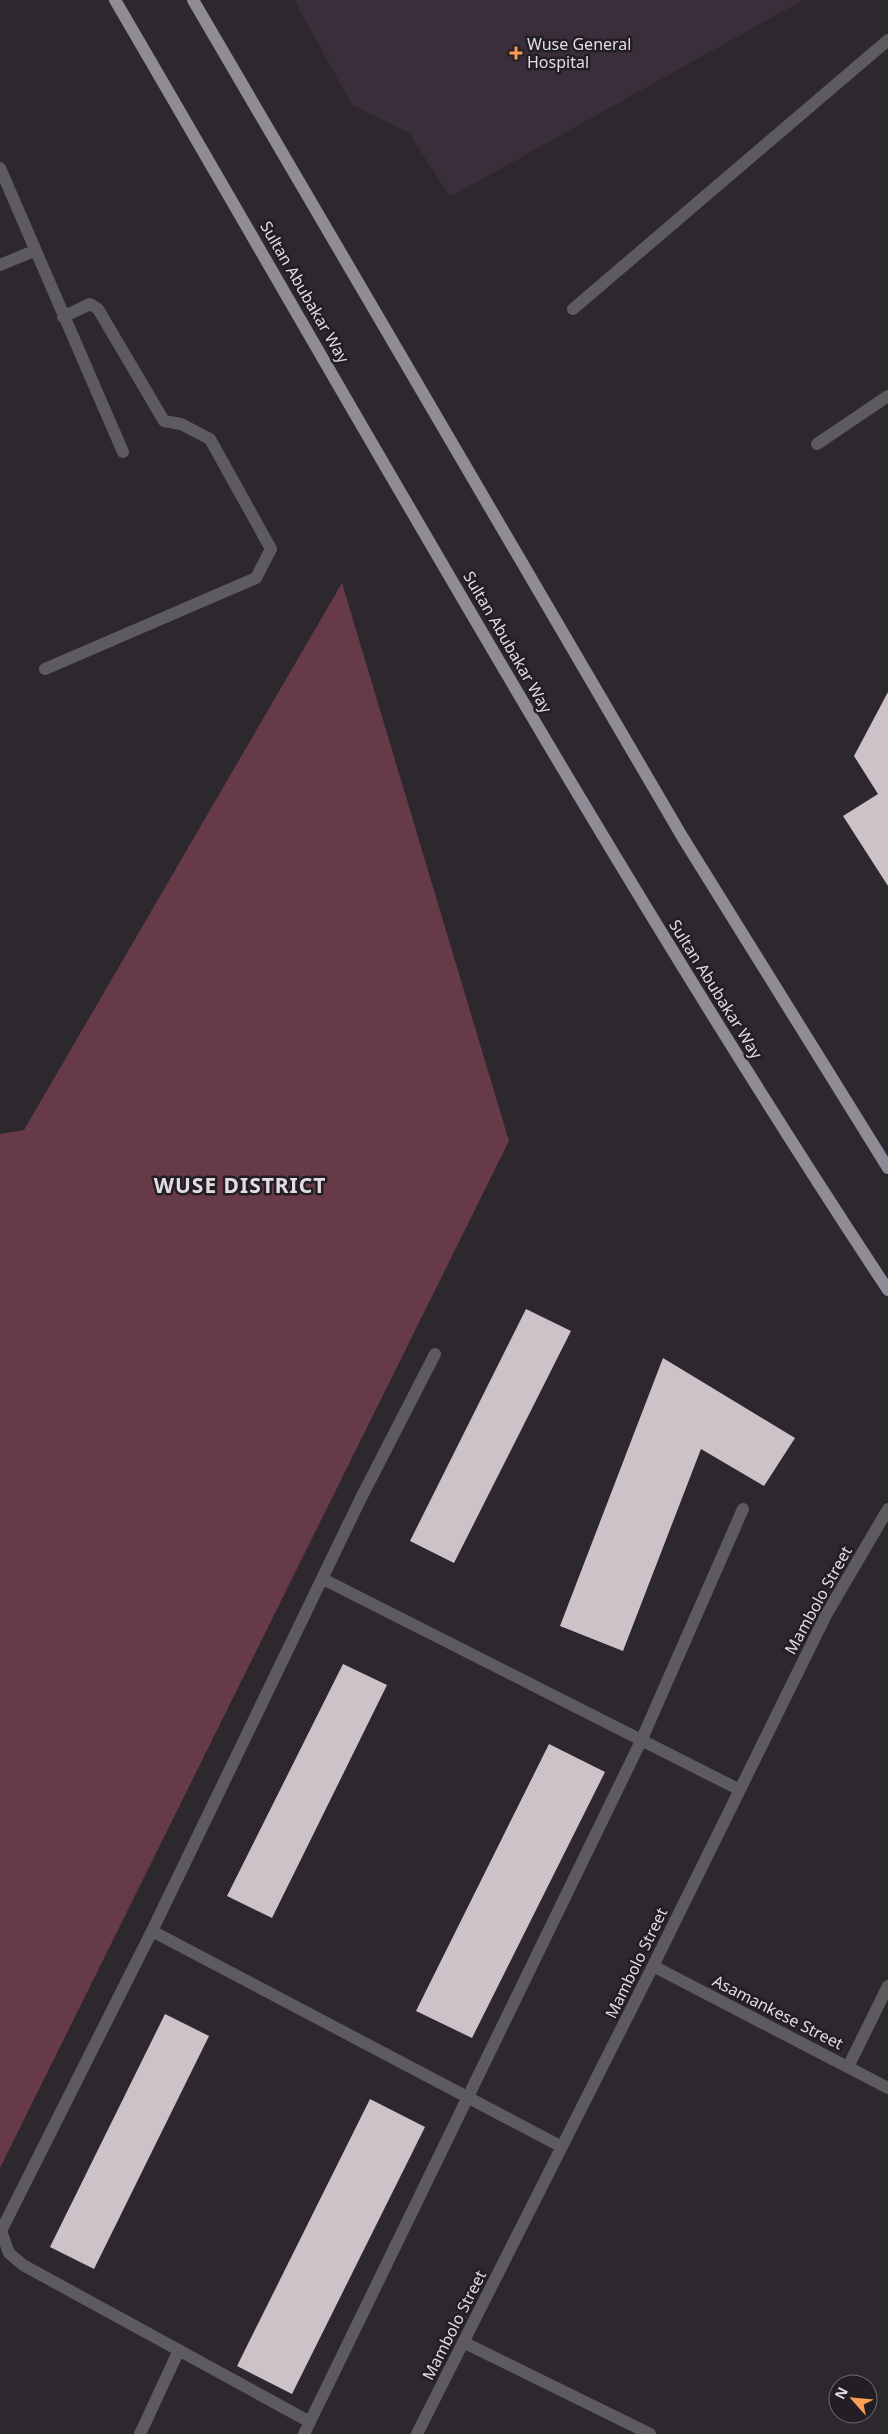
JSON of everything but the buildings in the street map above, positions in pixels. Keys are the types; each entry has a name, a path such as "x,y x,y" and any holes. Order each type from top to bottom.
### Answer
{"main road":[{"name":"Sultan Abubakar Way","path":"115,0 544,736 705,1003 831,1204 888,1290"},
{"path":"193,0 683,838 888,1168"}],"street":[{"path":"573,309 888,40"},
{"path":"0,168 34,251 123,452"},
{"path":"0,265 34,251"},
{"path":"45,669 256,578 271,549 210,439 181,424 164,421 98,309 90,304 63,317"},
{"path":"818,444 888,396"},
{"path":"310,2422 23,2264 9,2253 1,2231 152,1932 360,1500 435,1354"},
{"path":"304,2434 641,1742 743,1509"},
{"name":"Mambolo Street","path":"417,2434 653,1966 738,1789 826,1615 888,1509"},
{"path":"323,1579 641,1742 738,1789"},
{"path":"152,1932 562,2147"},
{"name":"Asamankese Street","path":"653,1966 888,2088"},
{"path":"848,2067 888,1986"},
{"path":"463,2342 650,2434"},
{"path":"140,2434 180,2350"}],"shaded area":[{"name":"Wuse General Hospital","path":"294,0 803,0 450,197 409,133 352,105"},
{"path":"342,583 509,1141 0,2168 0,1134 24,1130"}],"place":[{"name":"Wuse General Hospital","path":"516,53"}],"district":[{"name":"WUSE DISTRICT","path":"240,1185"}]}
